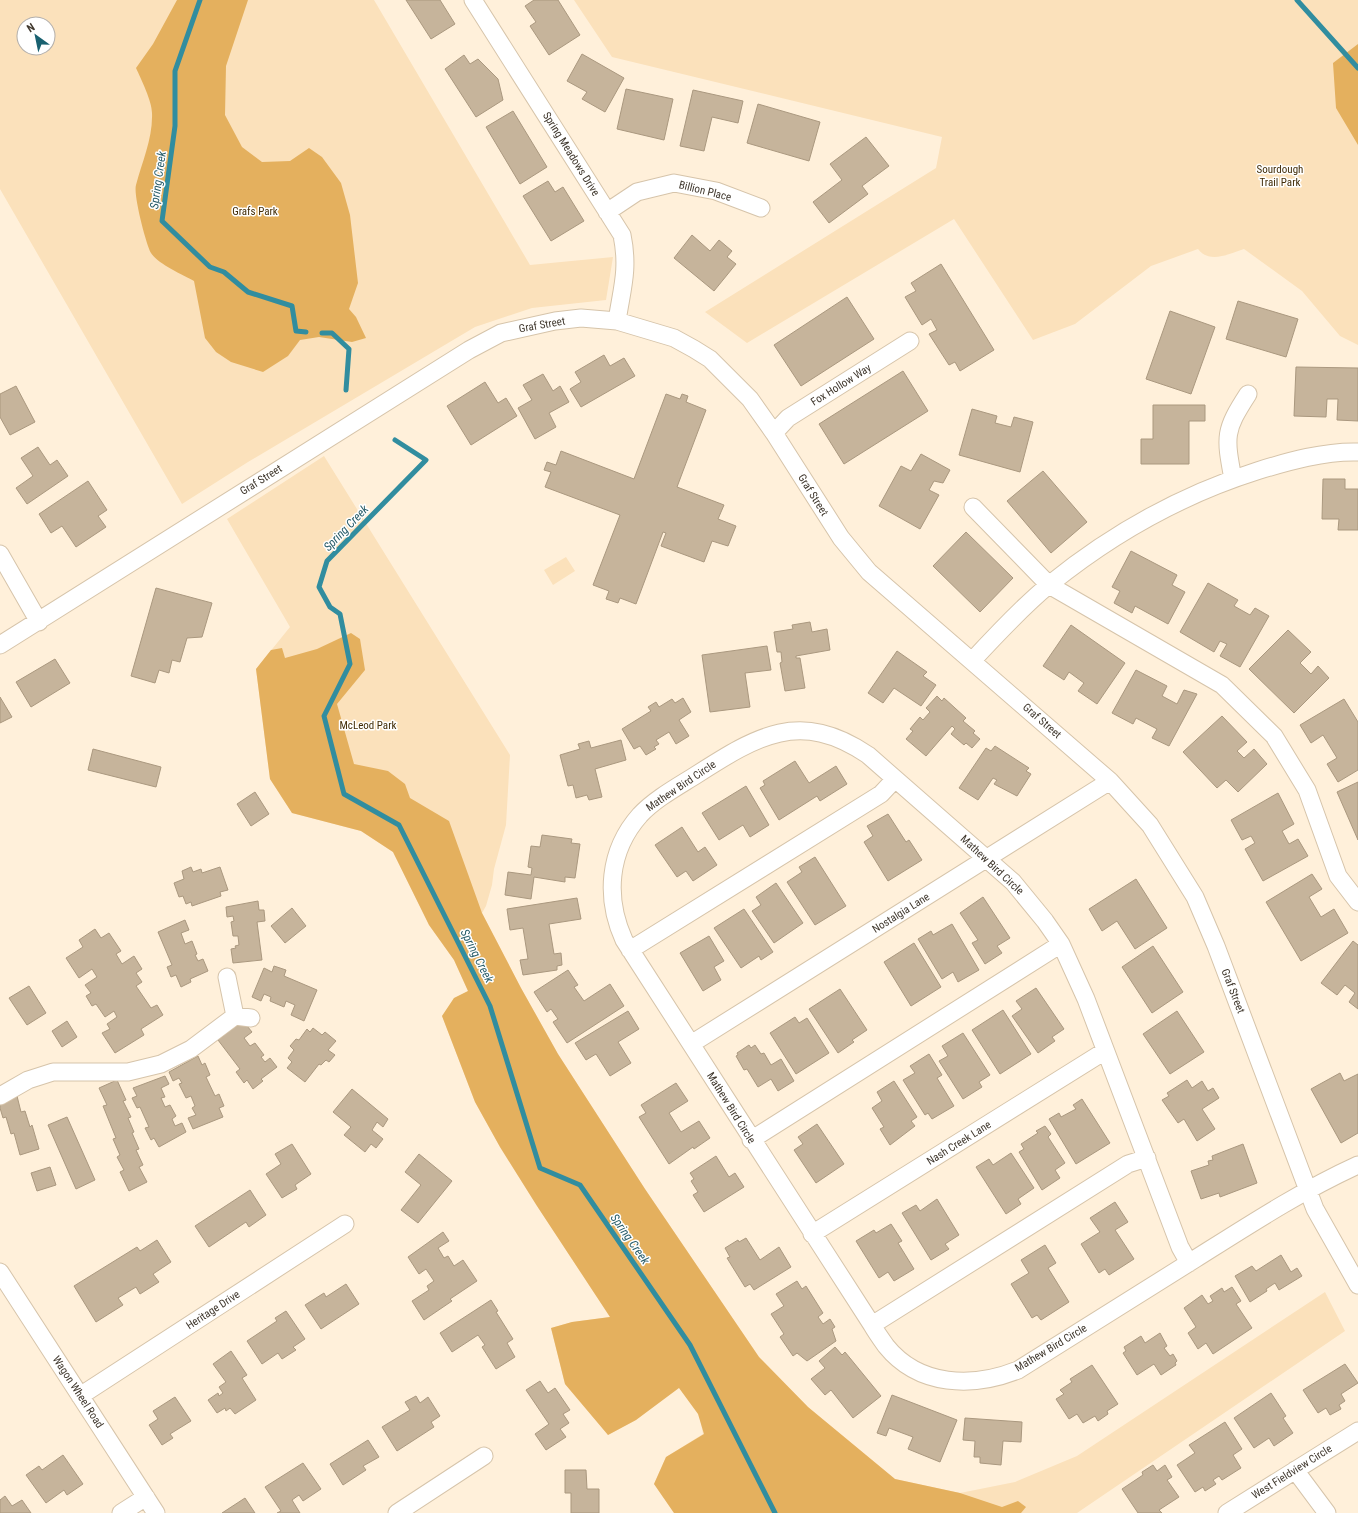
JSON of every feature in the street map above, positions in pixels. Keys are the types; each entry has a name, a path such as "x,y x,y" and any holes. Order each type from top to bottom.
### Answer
{"street":[{"name":"Spring Meadows Drive","path":"473,0 622,235 626,256 625,280 617,321"},
{"name":"Billion Place","path":"607,212 637,192 674,183 716,192 761,208"},
{"name":"Graf Street","path":"0,645 39,622 246,489 469,350 501,333 555,321 581,318 617,321 674,338 710,359 750,399 852,552 869,572 1110,780 1150,825 1195,897 1216,946 1315,1210 1358,1285"},
{"name":"Fox Hollow Way","path":"774,433 788,418 910,342"},
{"path":"1233,479 1227,435 1233,417 1248,394"},
{"path":"972,660 1049,585 1087,556 1130,528 1181,500 1233,479 1276,465 1341,452 1358,452"},
{"path":"973,507 1049,585 1222,684 1274,736 1307,790 1338,876 1358,902"},
{"path":"0,554 39,622"},
{"name":"Mathew Bird Circle","path":"1188,1263 1180,1247 1086,999 1061,944 1029,900 1013,882 868,755 852,745 818,732 784,732 752,741 668,793 640,815 624,835 615,861 612,878 614,913 618,926 630,950 812,1234 886,1346 916,1369 946,1381 964,1382 999,1378 1018,1370 1307,1190 1358,1165"},
{"path":"630,950 881,794 895,779"},
{"name":"Nostalgia Lane","path":"691,1044 1110,780"},
{"path":"752,1140 1061,944"},
{"path":"0,1096 28,1080 53,1072 128,1072 161,1064 191,1049 243,1017 227,977"},
{"name":"Nash Creek Lane","path":"812,1234 1106,1051"},
{"path":"872,1325 1128,1164 1146,1158"},
{"name":"Heritage Drive","path":"80,1396 345,1224"},
{"name":"Wagon Wheel Road","path":"0,1272 156,1513"},
{"name":"West Fieldview Circle","path":"1227,1513 1358,1431"},
{"path":"397,1513 484,1456"},
{"path":"1295,1470 1327,1513"},
{"path":"121,1513 146,1497"}],"green space":[{"name":"Grafs Park","path":"0,0 374,0 530,265 613,257 606,300 532,308 475,327 248,462 182,504 0,189"},
{"path":"177,0 248,0 226,66 225,115 242,147 262,162 290,161 309,148 322,157 341,183 350,215 358,283 349,309 356,317 366,338 352,342 319,337 300,340 288,356 263,372 231,362 216,352 205,338 194,281 165,265 151,253 140,219 136,198 136,185 151,132 152,108 136,68 153,44"},
{"name":"Sourdough Trail Park","path":"574,0 1358,0 1358,345 1340,336 1302,291 1244,249 1226,255 1213,257 1203,254 1198,249 1151,266 1075,324 1033,340 954,219 747,343 705,312 936,168 942,137 612,57"},
{"path":"1358,44 1358,145 1336,108 1333,63"},
{"name":"McLeod Park","path":"324,456 510,755 506,825 494,869 492,885 486,906 482,913 521,988 558,1054 645,1189 759,1357 808,1407 895,1479 960,1493 1015,1482 1077,1456 1325,1292 1345,1331 1077,1513 674,1513 654,1484 666,1457 703,1434 699,1414 679,1387 636,1420 608,1435 565,1384 551,1328 572,1322 610,1317 537,1206 500,1147 475,1102 442,1016 454,998 468,991 454,960 429,925 393,852 361,831 292,813 270,779 256,669 290,627 227,519"},
{"path":"566,557 575,571 553,585 544,570"},
{"name":"McLeod Park","path":"351,633 360,639 365,670 337,704 354,764 388,771 405,784 410,798 449,821 482,913 521,988 558,1054 645,1189 759,1357 808,1407 895,1479 960,1493 1002,1507 1018,1501 1026,1507 1021,1513 674,1513 654,1484 666,1457 704,1434 698,1414 679,1388 636,1420 608,1435 565,1384 551,1328 572,1322 610,1317 537,1206 500,1147 475,1102 442,1016 454,998 468,991 454,960 429,925 393,852 361,831 292,813 270,779 256,669 271,650 282,648 285,658 317,649"}],"building":[{"path":"406,0 440,0 455,24 431,39"},
{"path":"534,0 558,0 580,35 549,55 530,26 536,22 525,6"},
{"path":"582,54 624,78 605,112 582,99 587,92 567,81"},
{"path":"464,55 470,64 478,59 498,79 503,100 476,117 445,69"},
{"path":"626,89 673,99 664,140 617,129"},
{"path":"693,90 743,101 738,123 712,117 704,151 680,146"},
{"path":"758,104 820,122 809,161 747,143"},
{"path":"513,111 547,167 520,184 486,127"},
{"path":"866,137 889,166 862,186 868,194 829,223 813,202 842,180 830,164"},
{"path":"548,181 555,192 563,187 584,221 551,241 523,196"},
{"path":"692,235 710,251 719,240 732,251 727,257 736,264 714,291 674,258"},
{"path":"941,264 994,350 960,371 955,362 949,365 929,334 937,330 931,319 922,325 905,297 916,291 911,283"},
{"path":"847,297 874,339 801,386 774,345"},
{"path":"1238,301 1298,319 1286,357 1226,339"},
{"path":"1170,311 1215,327 1191,394 1146,379"},
{"path":"604,355 610,366 624,358 635,376 581,407 570,389 581,382 575,372"},
{"path":"1296,367 1358,368 1358,421 1337,420 1338,399 1327,399 1326,417 1294,416"},
{"path":"903,371 928,411 844,464 819,424"},
{"path":"543,374 553,391 560,386 569,402 549,413 556,427 535,439 518,408 532,400 523,385"},
{"path":"485,382 498,403 506,398 517,416 471,445 447,406"},
{"path":"16,386 35,422 10,435 0,417 0,394"},
{"path":"666,394 680,399 682,394 688,396 686,402 706,410 677,487 724,505 718,519 736,526 728,546 712,541 704,562 661,546 666,533 663,532 636,604 620,598 618,603 606,599 609,591 593,585 620,515 545,487 551,472 544,470 547,462 556,465 561,451 634,479"},
{"path":"1153,405 1205,405 1205,421 1189,421 1189,464 1141,464 1141,439 1153,439"},
{"path":"972,409 997,416 995,423 1011,427 1014,417 1033,422 1020,472 959,455"},
{"path":"38,447 50,465 57,460 68,476 27,504 16,488 33,476 21,458"},
{"path":"921,454 950,470 943,483 934,481 929,490 939,495 920,529 879,506 901,466 911,471"},
{"path":"1043,471 1087,522 1051,553 1007,501"},
{"path":"1323,479 1345,479 1345,489 1358,489 1358,530 1338,530 1339,519 1322,519"},
{"path":"88,481 107,510 98,516 106,527 76,547 62,526 51,533 39,514"},
{"path":"966,532 1013,578 980,612 933,566"},
{"path":"1131,551 1177,575 1172,585 1185,592 1168,624 1135,606 1132,613 1114,603 1120,591 1112,587"},
{"path":"1208,583 1238,600 1234,606 1250,615 1255,608 1269,616 1240,667 1220,656 1227,644 1220,641 1214,652 1180,632"},
{"path":"156,588 212,603 202,637 187,638 180,662 172,660 169,673 159,670 155,683 131,676"},
{"path":"810,622 812,632 827,629 830,650 796,656 796,658 800,658 805,688 785,691 780,663 782,662 781,652 777,652 774,632 793,629 792,625"},
{"path":"1071,625 1125,663 1097,704 1078,691 1084,683 1069,672 1064,680 1043,666"},
{"path":"1288,630 1311,652 1300,663 1311,674 1318,666 1329,678 1294,713 1249,669"},
{"path":"767,646 771,670 745,673 750,707 710,712 702,655"},
{"path":"897,651 927,672 923,676 936,685 921,706 894,688 883,703 868,693"},
{"path":"55,659 70,683 31,707 16,682"},
{"path":"1136,670 1167,686 1162,696 1177,704 1184,690 1197,694 1169,746 1152,738 1157,729 1136,718 1133,724 1112,713"},
{"path":"937,696 942,701 944,698 966,718 963,721 975,731 973,733 980,739 972,748 966,743 964,745 951,734 955,729 952,726 926,756 906,739 913,731 910,729 920,717 923,720 930,712 926,708"},
{"path":"0,697 12,717 0,723"},
{"path":"683,698 691,712 679,720 689,736 676,744 669,732 656,740 659,744 654,747 656,749 646,755 640,746 634,749 622,729 651,711 648,707 656,702 659,707 672,699 675,703"},
{"path":"1344,699 1358,722 1358,770 1338,782 1327,764 1337,758 1323,735 1311,743 1300,725"},
{"path":"1222,716 1247,742 1237,751 1244,758 1254,749 1267,764 1238,792 1226,780 1217,788 1183,752"},
{"path":"621,740 626,760 595,769 602,797 589,800 587,795 576,798 573,785 568,786 560,755 580,749 578,744 589,741 591,748"},
{"path":"995,746 1029,768 1026,771 1031,774 1017,796 994,784 997,780 993,778 978,800 959,788 986,748 991,751"},
{"path":"93,749 161,767 156,787 88,770"},
{"path":"795,761 809,783 836,766 847,784 820,801 817,796 779,820 760,788 765,785 763,781"},
{"path":"1358,782 1358,840 1337,792"},
{"path":"746,786 769,825 750,837 743,825 719,840 702,813"},
{"path":"255,792 269,814 251,826 237,804"},
{"path":"1278,793 1294,824 1282,831 1289,844 1298,839 1308,856 1263,881 1245,849 1255,843 1251,836 1242,840 1231,820"},
{"path":"888,814 906,842 909,840 922,860 888,881 864,842 873,836 867,826"},
{"path":"682,827 698,852 705,847 717,865 693,881 686,871 677,877 655,845"},
{"path":"542,835 572,839 571,843 580,844 575,878 565,877 565,882 534,877 531,899 505,895 508,872 531,875 532,868 528,867 531,846 540,847"},
{"path":"815,857 846,906 815,925 787,882 802,872 799,867"},
{"path":"191,867 193,872 201,869 202,873 220,867 228,890 220,892 221,896 192,906 191,902 186,904 183,896 179,897 174,883 184,879 182,871"},
{"path":"1312,874 1322,889 1309,897 1321,917 1334,909 1348,933 1301,961 1266,902"},
{"path":"1136,879 1167,928 1135,949 1117,921 1102,931 1089,909"},
{"path":"776,883 803,923 774,943 752,911 761,905 756,897"},
{"path":"983,897 1010,938 997,946 1002,953 985,964 972,943 978,940 960,913"},
{"path":"577,898 581,919 549,924 554,954 561,953 562,965 557,966 557,970 523,975 520,960 528,959 523,928 510,930 507,909"},
{"path":"258,901 259,910 264,910 265,921 257,922 262,960 233,963 231,949 236,948 235,946 239,945 238,936 233,936 231,922 234,921 233,916 227,917 226,907"},
{"path":"292,908 306,926 285,943 271,926"},
{"path":"744,909 773,952 761,960 759,956 741,968 714,928"},
{"path":"185,920 189,930 181,933 185,944 192,941 198,961 203,959 208,971 190,979 191,982 181,987 176,975 171,977 167,967 172,965 158,932"},
{"path":"952,924 979,970 958,982 953,972 942,979 918,939 931,931 933,935"},
{"path":"95,929 101,938 109,933 121,951 116,954 122,964 134,956 142,969 136,973 142,982 136,986 151,1008 157,1005 163,1015 141,1029 144,1035 115,1053 102,1033 110,1029 107,1024 117,1017 114,1011 105,1017 96,1004 92,1006 86,996 91,993 85,985 97,977 92,969 79,978 66,958 83,947 79,940"},
{"path":"709,936 724,961 714,967 721,980 703,991 680,953"},
{"path":"1353,941 1358,945 1358,1009 1349,1002 1355,993 1345,985 1337,995 1321,983"},
{"path":"914,943 941,987 911,1006 884,962"},
{"path":"1153,946 1183,992 1152,1013 1122,967"},
{"path":"274,966 286,970 284,976 317,990 304,1021 291,1015 295,1005 286,1001 284,1007 270,1001 271,997 264,994 261,1001 252,997 264,968 272,972"},
{"path":"568,970 578,985 574,987 584,1001 610,984 624,1006 567,1043 553,1022 558,1019 551,1009 547,1012 534,992"},
{"path":"29,986 46,1013 27,1025 9,998"},
{"path":"1036,988 1064,1029 1052,1037 1055,1041 1038,1053 1012,1016 1022,1009 1016,1001"},
{"path":"840,989 867,1030 852,1040 854,1042 838,1053 809,1009"},
{"path":"1003,1010 1031,1054 1000,1074 972,1030"},
{"path":"628,1011 639,1029 618,1042 631,1063 610,1076 596,1054 586,1060 575,1043"},
{"path":"1177,1011 1204,1052 1170,1074 1143,1034"},
{"path":"795,1017 799,1023 807,1018 829,1053 796,1074 770,1033"},
{"path":"67,1021 77,1037 62,1047 52,1031"},
{"path":"243,1021 252,1032 244,1038 250,1046 255,1043 264,1055 261,1057 265,1062 270,1058 277,1067 261,1079 263,1081 253,1089 247,1080 244,1083 236,1072 240,1069 218,1040"},
{"path":"313,1028 322,1035 325,1032 336,1041 328,1050 335,1055 329,1062 326,1060 321,1065 319,1064 305,1082 287,1068 292,1062 288,1058 294,1050 290,1046 296,1039 299,1040 307,1029 310,1032"},
{"path":"963,1033 990,1075 979,1082 982,1087 963,1099 939,1061 948,1056 942,1046"},
{"path":"749,1045 751,1048 755,1045 761,1054 764,1053 771,1065 781,1059 794,1081 778,1091 771,1079 758,1087 747,1069 744,1070 736,1056 738,1055 737,1053"},
{"path":"929,1054 942,1075 937,1078 954,1106 932,1119 928,1113 925,1115 903,1080 915,1073 910,1066"},
{"path":"198,1056 202,1065 205,1063 210,1075 206,1077 215,1096 219,1094 224,1106 219,1108 223,1117 193,1129 188,1118 196,1115 192,1108 195,1106 191,1096 186,1098 179,1084 182,1083 179,1078 173,1081 169,1072"},
{"path":"1340,1073 1344,1081 1358,1074 1358,1133 1341,1143 1311,1089"},
{"path":"165,1076 169,1084 161,1088 165,1097 161,1098 165,1107 170,1105 176,1116 172,1119 175,1126 182,1123 186,1132 159,1147 154,1138 151,1140 145,1128 149,1127 140,1107 137,1108 132,1098 137,1096 133,1088"},
{"path":"117,1080 126,1100 123,1101 131,1117 128,1118 134,1132 132,1133 139,1149 136,1150 143,1165 139,1167 147,1182 129,1191 120,1172 124,1170 117,1157 120,1155 113,1139 116,1138 103,1106 107,1105 99,1088"},
{"path":"1187,1080 1192,1088 1202,1081 1208,1091 1213,1088 1219,1098 1202,1109 1215,1129 1197,1141 1184,1119 1178,1123 1162,1100 1169,1096 1167,1093"},
{"path":"894,1081 917,1117 911,1121 915,1126 890,1145 880,1129 884,1127 872,1108 882,1101 877,1092"},
{"path":"676,1083 688,1101 669,1113 681,1132 699,1121 710,1138 694,1149 693,1147 669,1164 639,1117 646,1113 641,1105"},
{"path":"352,1089 388,1119 383,1127 377,1122 372,1130 383,1139 376,1148 371,1144 365,1152 344,1135 351,1127 333,1112"},
{"path":"17,1096 21,1112 25,1111 30,1127 32,1125 39,1149 20,1155 14,1133 11,1134 6,1117 3,1118 0,1108 0,1101"},
{"path":"1082,1099 1110,1143 1076,1164 1049,1119 1059,1113 1061,1117 1076,1109 1073,1105"},
{"path":"67,1117 95,1180 76,1189 48,1125"},
{"path":"817,1124 844,1164 816,1183 794,1150 803,1144 798,1137"},
{"path":"1045,1126 1051,1134 1048,1137 1065,1163 1055,1170 1060,1178 1042,1190 1019,1152 1024,1149 1021,1144 1038,1133 1036,1131"},
{"path":"292,1144 311,1174 295,1185 297,1189 282,1198 266,1174 281,1164 275,1154"},
{"path":"1243,1144 1257,1183 1220,1197 1219,1193 1201,1199 1191,1171 1209,1165 1208,1161 1213,1160 1212,1156"},
{"path":"1011,1153 1034,1188 1018,1199 1021,1204 1006,1214 976,1167 989,1159 993,1165"},
{"path":"419,1154 452,1181 418,1223 401,1210 421,1185 405,1172"},
{"path":"716,1156 729,1177 735,1173 744,1187 704,1212 693,1195 698,1192 691,1181 694,1179 690,1173"},
{"path":"50,1167 56,1185 37,1191 31,1173"},
{"path":"250,1190 266,1215 249,1227 246,1222 209,1247 195,1226"},
{"path":"937,1199 959,1235 945,1244 949,1249 931,1260 902,1213 916,1205 920,1211"},
{"path":"1115,1202 1128,1222 1115,1230 1134,1259 1109,1275 1105,1269 1099,1273 1081,1244 1100,1232 1090,1218"},
{"path":"891,1224 902,1241 898,1243 914,1269 894,1281 888,1272 879,1278 856,1241 874,1230 876,1233"},
{"path":"443,1232 449,1241 438,1248 444,1258 448,1256 454,1266 463,1260 477,1281 450,1299 452,1301 424,1320 412,1301 429,1290 427,1286 434,1281 426,1269 419,1274 408,1257"},
{"path":"746,1238 760,1260 779,1247 791,1267 754,1290 750,1284 745,1287 727,1258 730,1257 725,1248 738,1240 739,1242"},
{"path":"157,1240 171,1262 153,1274 159,1282 140,1294 136,1287 118,1298 123,1305 96,1322 74,1286 137,1247 140,1251"},
{"path":"1045,1245 1056,1263 1048,1268 1069,1302 1041,1320 1037,1315 1032,1318 1011,1284 1029,1273 1021,1260"},
{"path":"1281,1255 1291,1272 1297,1268 1302,1276 1279,1290 1275,1283 1266,1289 1267,1291 1250,1302 1235,1276 1252,1266 1256,1271"},
{"path":"797,1281 802,1289 806,1286 823,1313 818,1317 823,1324 830,1319 835,1327 832,1329 836,1341 807,1361 797,1353 793,1356 780,1337 784,1334 771,1314 784,1306 776,1294"},
{"path":"346,1284 359,1304 321,1329 305,1305 324,1293 326,1297"},
{"path":"1232,1287 1241,1301 1236,1304 1252,1328 1213,1354 1206,1343 1198,1349 1188,1333 1196,1327 1184,1308 1202,1295 1208,1304 1213,1301 1210,1296 1222,1288 1224,1292"},
{"path":"491,1300 498,1311 496,1312 513,1339 507,1343 515,1357 496,1369 482,1347 485,1345 478,1335 452,1352 440,1333"},
{"path":"286,1311 305,1339 293,1347 296,1350 282,1359 278,1353 262,1364 247,1341 277,1321 275,1318"},
{"path":"1160,1333 1167,1346 1164,1348 1170,1356 1173,1354 1177,1361 1175,1363 1176,1365 1161,1375 1154,1364 1137,1375 1123,1353 1126,1351 1124,1347 1141,1336 1145,1343"},
{"path":"835,1347 842,1355 845,1352 881,1396 853,1418 831,1390 825,1395 811,1379 825,1368 819,1361"},
{"path":"231,1351 247,1375 242,1378 256,1400 235,1414 230,1408 226,1411 225,1408 217,1413 208,1400 218,1393 219,1396 223,1393 219,1387 226,1382 213,1364"},
{"path":"1345,1364 1358,1383 1341,1394 1345,1401 1339,1405 1341,1409 1330,1415 1326,1408 1318,1413 1303,1390"},
{"path":"1092,1365 1118,1404 1107,1411 1108,1414 1098,1421 1095,1416 1083,1423 1077,1414 1069,1419 1056,1399 1064,1394 1060,1390 1072,1382 1070,1379"},
{"path":"540,1381 548,1393 555,1388 570,1410 563,1414 569,1423 560,1429 566,1437 546,1450 535,1434 549,1424 526,1390"},
{"path":"1271,1393 1286,1416 1283,1418 1293,1433 1274,1446 1269,1438 1254,1448 1234,1418"},
{"path":"892,1395 957,1420 940,1462 908,1449 913,1437 889,1428 886,1436 877,1433"},
{"path":"416,1396 420,1403 428,1397 440,1416 431,1422 434,1427 397,1451 382,1427 410,1410 405,1402"},
{"path":"175,1397 191,1421 170,1434 173,1438 162,1445 149,1425 158,1419 153,1411"},
{"path":"965,1418 1022,1422 1021,1442 1003,1441 1001,1465 980,1463 980,1457 974,1457 975,1441 963,1440"},
{"path":"1225,1422 1242,1449 1233,1455 1241,1468 1222,1480 1219,1476 1213,1480 1216,1484 1205,1491 1203,1487 1195,1492 1177,1465 1195,1453 1189,1445"},
{"path":"368,1440 379,1457 363,1466 366,1470 343,1485 330,1464"},
{"path":"63,1455 83,1484 67,1495 64,1490 46,1503 26,1475 39,1466 42,1470"},
{"path":"303,1463 321,1489 303,1501 299,1495 292,1500 300,1513 277,1513 281,1511 265,1487"},
{"path":"1153,1465 1157,1471 1165,1465 1172,1477 1167,1480 1179,1497 1159,1510 1162,1513 1138,1513 1122,1489 1143,1475 1142,1472"},
{"path":"565,1470 586,1470 587,1489 599,1489 599,1513 571,1513 571,1493 565,1493"},
{"path":"5,1496 12,1506 22,1500 31,1513 0,1513 0,1500"},
{"path":"245,1498 255,1513 222,1513"}],"waterway":[{"name":"Spring Creek","path":"200,0 175,71 175,126 162,221 210,267 224,272 248,292 292,306 296,331 306,332"},
{"path":"1297,0 1358,68"},
{"name":"Spring Creek","path":"322,333 332,333 349,349 346,390"},
{"name":"Spring Creek","path":"395,440 426,460 327,561 319,587 330,607 340,614 350,664 324,716 344,794 399,825 490,1006 540,1168 580,1185 690,1345 775,1513"}]}
